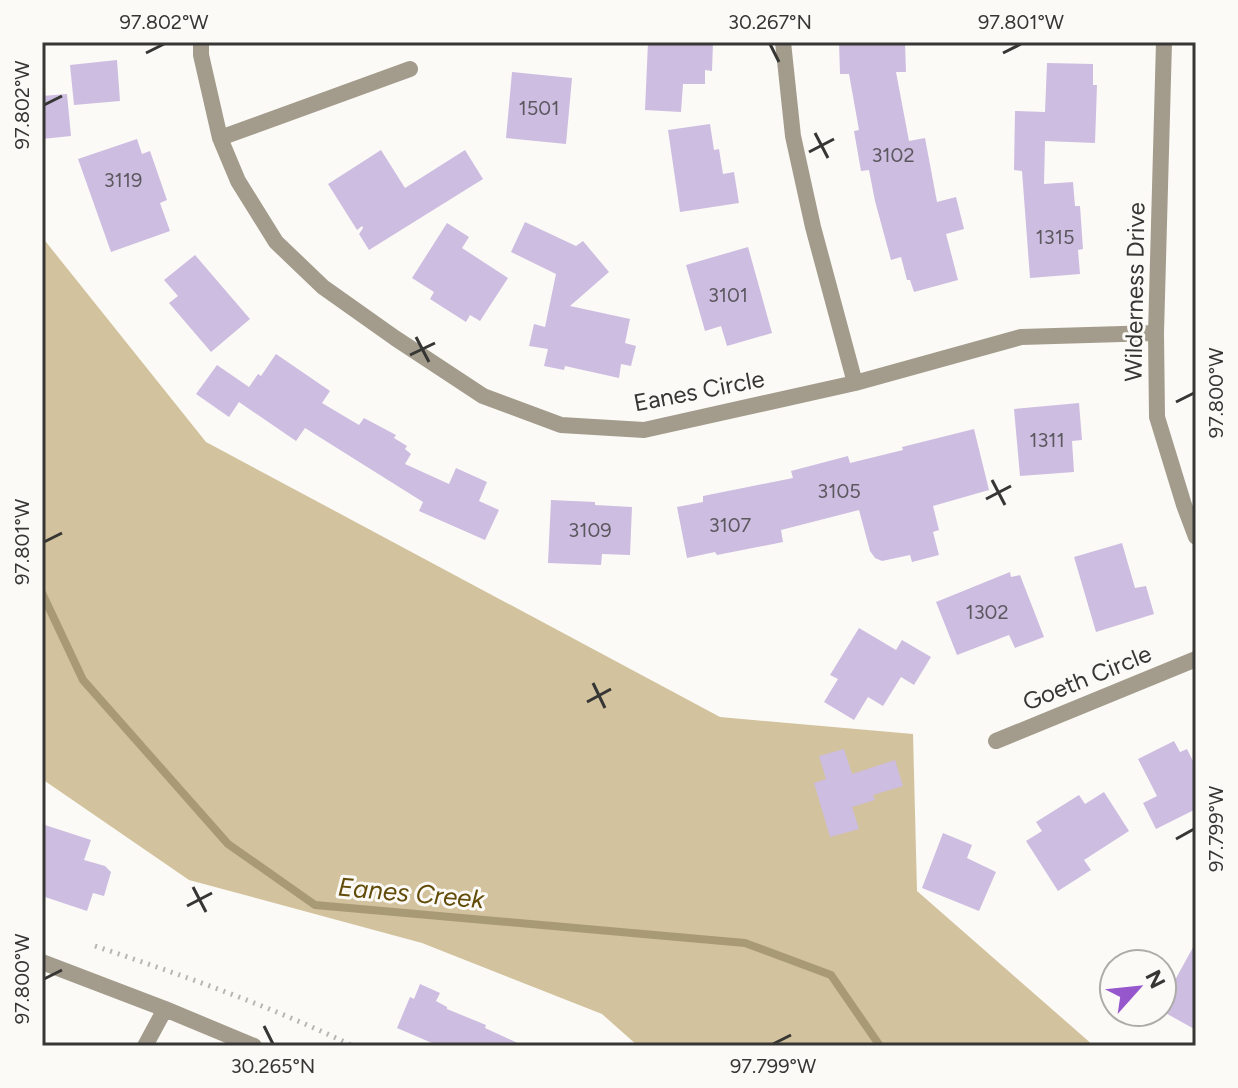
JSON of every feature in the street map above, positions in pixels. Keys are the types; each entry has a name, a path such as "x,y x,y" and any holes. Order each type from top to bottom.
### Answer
{"street":[{"name":"Eanes Circle","path":"201,42 201,55 220,138 238,181 276,242 323,287 483,396 561,425 644,430 855,383 1021,337 1156,333"},
{"path":"783,42 797,151 813,227 855,383"},
{"name":"Wilderness Drive","path":"1164,42 1156,333 1157,417 1196,537"},
{"path":"220,138 410,69"},
{"name":"Goeth Circle","path":"996,741 1196,659"},
{"path":"42,962 254,1046"},
{"path":"145,1046 165,1009"}],"path":[{"path":"95,946 305,1023 353,1046"}],"shaded area":[{"path":"42,237 206,442 720,717 913,734 917,891 1094,1046 638,1046 602,1014 422,943 189,880 42,779"}],"building":[{"path":"648,42 713,42 712,71 705,70 705,84 683,84 681,112 645,110"},
{"path":"839,42 905,42 906,72 896,72 909,141 925,138 937,202 956,197 964,229 946,234 958,280 914,292 901,257 891,260 869,170 861,171 854,131 859,130 849,74 840,74"},
{"path":"117,60 120,101 74,105 70,65"},
{"path":"1047,63 1093,64 1093,85 1097,85 1095,143 1045,141 1044,184 1073,182 1075,206 1080,206 1083,249 1078,250 1080,274 1030,278 1022,171 1014,170 1015,111 1045,112"},
{"path":"512,72 572,78 566,144 506,138"},
{"path":"67,94 71,136 42,139 42,96"},
{"path":"710,124 714,150 719,149 723,174 734,172 739,203 680,212 668,130"},
{"path":"137,139 142,154 150,151 167,200 160,203 170,231 111,252 78,159"},
{"path":"381,150 405,188 465,150 483,179 369,250 359,234 362,226 357,230 328,184"},
{"path":"525,222 576,246 583,241 609,272 570,306 630,319 625,343 636,346 631,366 621,364 619,378 565,366 564,370 544,366 548,349 529,346 534,324 545,327 556,274 511,252"},
{"path":"447,223 469,237 462,248 508,278 480,321 470,315 466,322 430,299 434,292 412,278"},
{"path":"748,247 772,333 727,346 721,326 705,331 686,265"},
{"path":"195,255 250,319 211,352 169,303 178,296 164,280"},
{"path":"276,354 330,391 322,403 359,425 364,418 396,435 394,438 407,446 405,449 411,454 405,464 449,484 456,468 487,482 479,501 499,510 485,540 419,511 423,502 305,428 296,441 239,402 229,417 196,394 217,365 249,387"},
{"path":"1079,403 1082,440 1072,441 1074,472 1020,476 1014,409"},
{"path":"974,429 989,490 933,506 939,530 933,532 939,555 912,562 910,555 882,561 875,558 870,551 859,510 781,530 783,542 687,558 677,507 703,502 703,496 793,478 791,471 848,456 850,463"},
{"path":"551,500 632,507 630,555 602,554 601,565 548,563"},
{"path":"1122,543 1135,588 1146,586 1154,614 1096,632 1074,557"},
{"path":"1010,572 1011,577 1020,575 1044,637 1015,648 1009,635 957,655 936,602"},
{"path":"859,628 896,650 902,640 931,657 914,685 901,677 883,706 868,697 854,720 824,702 838,679 830,675"},
{"path":"1174,741 1180,752 1187,749 1196,767 1196,809 1156,829 1143,803 1157,796 1138,759"},
{"path":"844,749 852,774 895,760 903,786 873,795 875,800 852,807 859,829 830,837 814,783 826,779 819,756"},
{"path":"1104,792 1129,831 1084,860 1091,870 1058,891 1026,841 1042,831 1036,822 1079,795 1085,804"},
{"path":"42,824 91,840 84,860 105,866 111,872 104,896 93,893 87,911 42,896"},
{"path":"943,833 972,845 967,858 996,872 979,911 922,888"},
{"path":"1196,942 1196,1030 1178,1020 1178,975"},
{"path":"420,984 440,993 436,1001 447,1009 486,1025 485,1028 524,1046 439,1046 397,1028 410,997 414,999"}],"waterway":[{"name":"Eanes Creek","path":"42,593 83,680 228,844 315,905 745,943 831,975 880,1046"}]}
